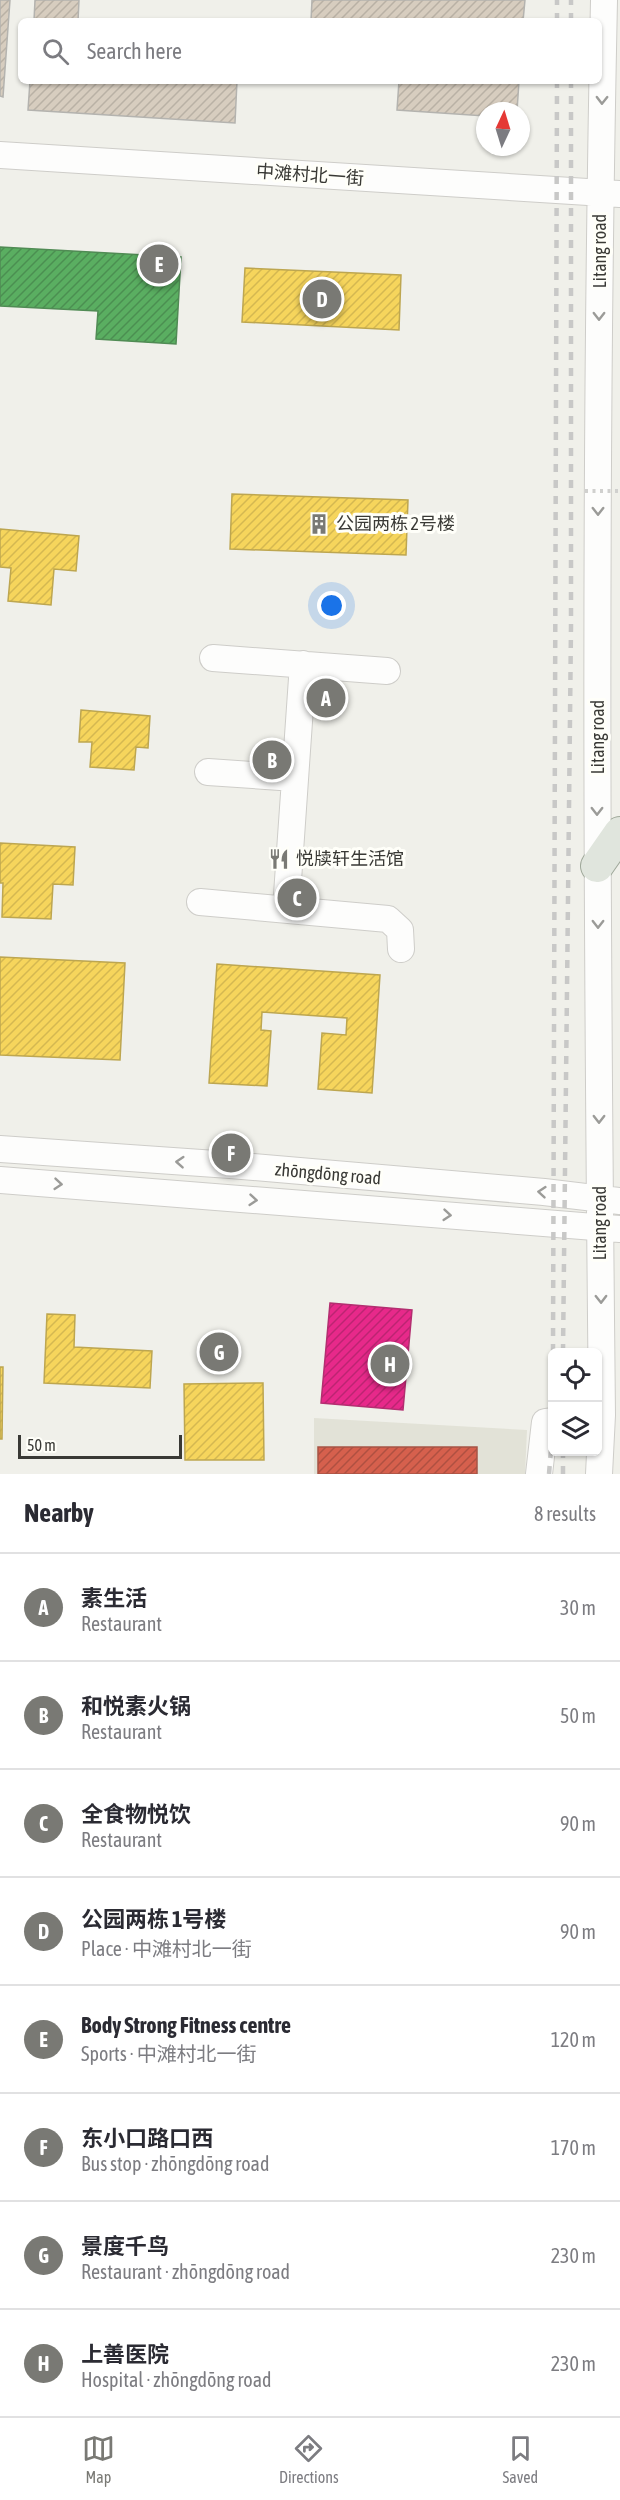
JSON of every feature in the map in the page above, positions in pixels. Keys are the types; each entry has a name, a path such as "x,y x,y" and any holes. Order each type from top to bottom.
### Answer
{"main road":[{"path":"597,866 620,832"}],"street":[{"name":"Litang road","path":"601,1402 610,1229 597,866 610,194 604,0"},
{"name":"中滩村北一街","path":"0,155 610,194"},
{"path":"213,658 387,671"},
{"path":"286,909 303,664"},
{"path":"208,772 295,778"},
{"path":"200,902 388,919 399,930 401,949"},
{"name":"zhōngdōng road","path":"0,1149 242,1166 610,1200"},
{"name":"zhōngdōng road","path":"0,1179 610,1229"},
{"path":"539,1474 545,1422 548,1422"},
{"name":"Litang road","path":"599,1456 599,1474"}],"path":[{"path":"585,491 620,491"}],"shaded area":[{"path":"314,1418 527,1430 525,1474 314,1474"}],"building: Homes":[{"path":"245,268 401,275 399,330 242,322"},
{"name":"公园两栋 2号楼","path":"232,494 408,500 406,555 230,549"},
{"path":"0,529 79,536 76,571 54,569 51,605 8,601 11,568 0,567"},
{"path":"81,710 150,716 148,748 136,747 134,770 90,767 92,742 79,742"},
{"path":"0,843 75,847 73,885 53,884 51,919 2,917 3,883 0,883"},
{"path":"0,957 125,963 120,1060 0,1055"},
{"path":"217,964 380,975 372,1093 318,1089 322,1033 346,1035 347,1018 262,1012 261,1030 271,1031 267,1086 209,1083"},
{"path":"47,1314 75,1315 74,1347 152,1351 150,1388 44,1383"},
{"path":"0,1367 3,1367 2,1439 0,1439"},
{"path":"263,1383 264,1460 185,1460 184,1384"}],"building: Shops":[{"path":"318,1447 477,1447 477,1474 318,1474"}],"building: Health":[{"path":"330,1303 412,1310 403,1410 321,1403"}],"building: Public":[{"path":"0,247 181,257 176,344 96,339 98,311 0,306"}],"building: Other":[{"path":"0,0 10,0 3,97 0,96"},
{"path":"35,0 79,0 78,18 34,18"},
{"path":"312,0 525,0 523,18 311,18"},
{"path":"30,84 237,84 235,123 28,110"},
{"path":"399,84 519,84 518,102 476,102 476,115 397,110"}],"railway":[{"path":"557,0 557,18"},
{"path":"571,0 571,18"},
{"path":"553,1348 557,84"},
{"path":"563,1348 571,627 571,84"},
{"path":"549,1474 550,1456"},
{"path":"563,1456 563,1474"}],"place":[{"name":"Body Strong Fitness centre","path":"159,264"},
{"name":"公园两栋 1号楼","path":"322,299"},
{"name":"公园两栋 2号楼","path":"319,524"},
{"name":"素生活","path":"326,698"},
{"name":"和悦素火锅","path":"272,760"},
{"name":"悦牍轩生活馆","path":"279,859"},
{"name":"全食物悦饮","path":"297,898"},
{"name":"东小口路口西","path":"231,1153"},
{"name":"景度千鸟","path":"219,1352"},
{"name":"上善医院","path":"390,1364"}]}
